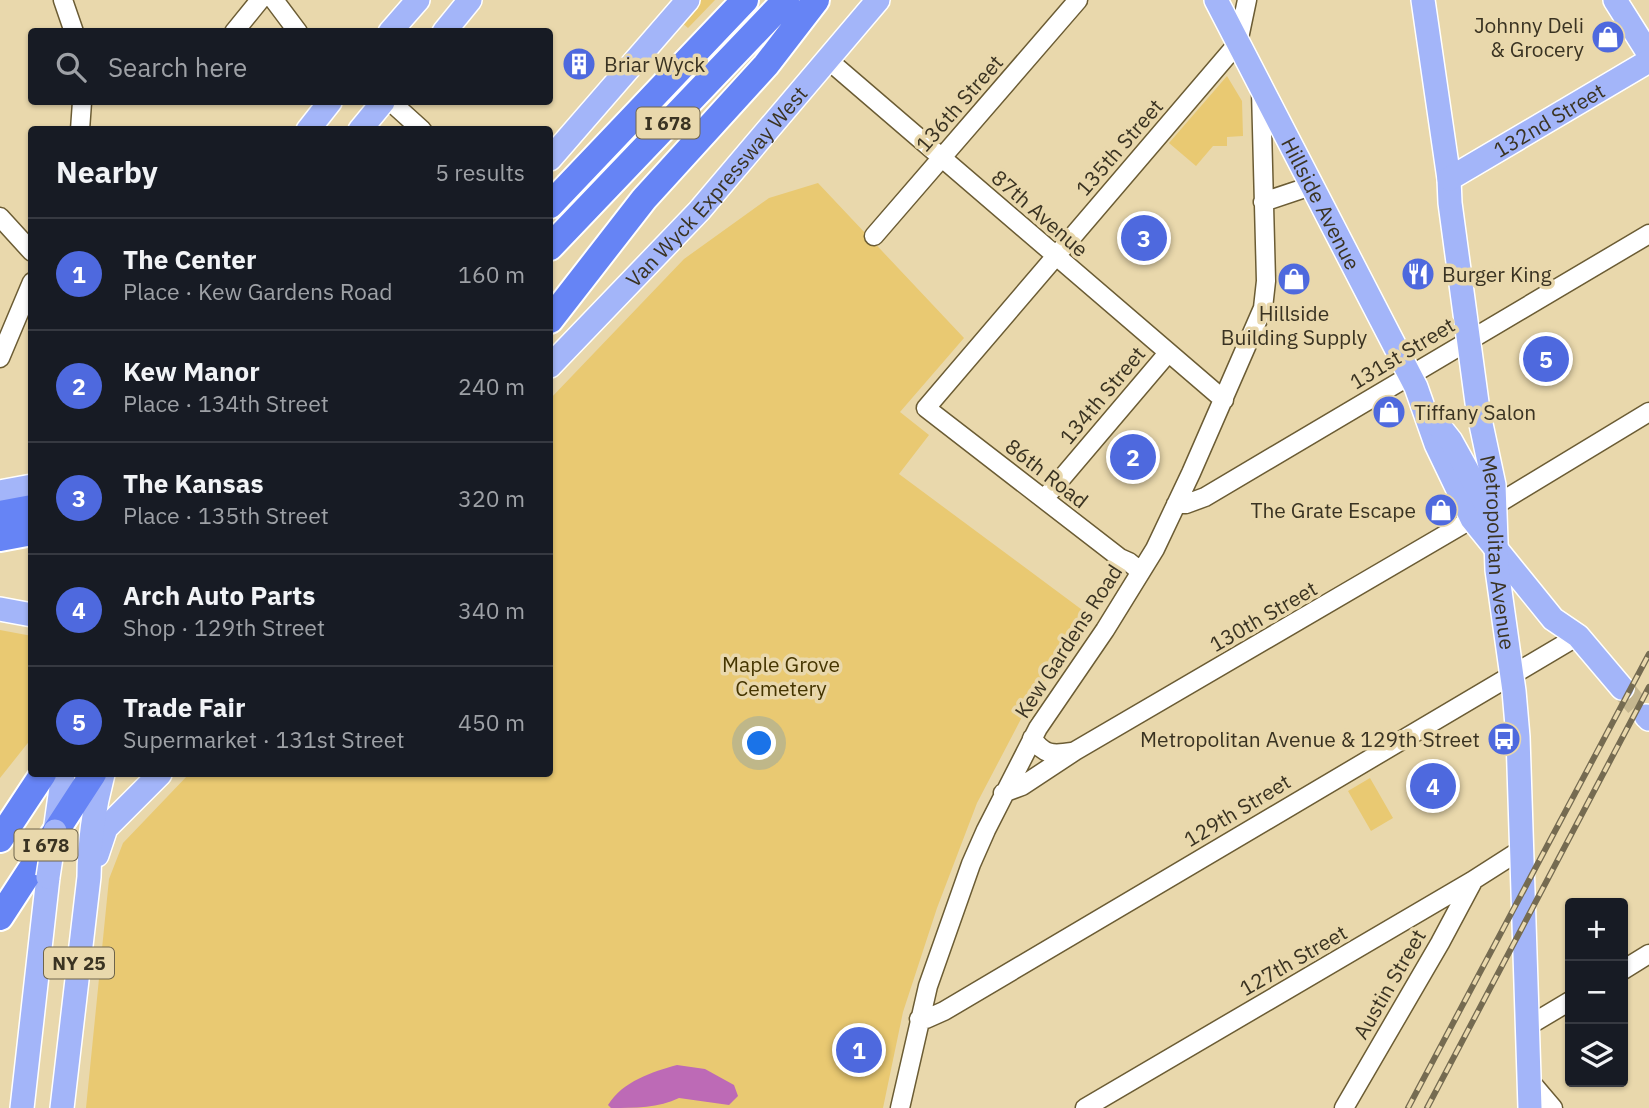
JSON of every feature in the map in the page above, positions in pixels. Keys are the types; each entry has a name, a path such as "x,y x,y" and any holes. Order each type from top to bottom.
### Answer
{"highway":[{"path":"689,58 732,0"},
{"name":"I 678","path":"553,202 745,0"},
{"name":"I 678","path":"553,244 786,0"},
{"path":"766,65 816,0"},
{"path":"553,290 644,199 766,65 835,0"},
{"path":"553,316 644,199"},
{"path":"0,514 28,509"},
{"path":"0,538 28,534"},
{"path":"0,812 34,777"},
{"name":"I 678","path":"0,839 41,777"},
{"name":"I 678","path":"0,917 91,777"}],"main road":[{"path":"394,28 418,0"},
{"path":"446,28 470,0"},
{"path":"553,156 688,0"},
{"name":"Van Wyck Expressway West","path":"553,363 699,211 878,0"},
{"name":"Hillside Avenue","path":"1216,0 1410,375 1425,408 1436,444 1487,515 1565,608 1578,636 1622,688"},
{"name":"Metropolitan Avenue","path":"1423,0 1478,410 1494,485 1487,515 1496,550 1513,675 1518,737 1530,1108"},
{"path":"1615,0 1649,54"},
{"name":"132nd Street","path":"1449,179 1649,61"},
{"path":"311,126 328,105"},
{"path":"363,126 381,105"},
{"name":"Hillside Avenue","path":"1425,408 1451,441 1487,515"},
{"path":"1461,459 1473,454 1478,447 1478,410"},
{"path":"0,492 28,487"},
{"name":"Hillside Avenue","path":"1496,550 1553,619 1578,636"},
{"path":"0,608 28,614"},
{"name":"NY 25","path":"22,1108 62,777"},
{"name":"NY 25","path":"62,1108 89,877 89,842 102,777"},
{"path":"89,877 106,828 157,777"},
{"path":"29,1043 69,1049"}],"street":[{"path":"63,0 73,28"},
{"path":"237,28 260,0"},
{"path":"274,0 295,28"},
{"name":"136th Street","path":"874,236 1078,0"},
{"path":"1237,43 1247,0"},
{"name":"135th Street","path":"926,408 1237,43"},
{"name":"87th Avenue","path":"827,59 1224,400"},
{"name":"Kew Gardens Road","path":"900,1108 928,986 971,864 1003,793 1032,738 1141,572 1177,504 1252,336 1265,299 1266,281 1261,88"},
{"path":"80,126 82,105"},
{"path":"394,105 418,126"},
{"path":"1263,202 1311,186"},
{"path":"0,217 28,248"},
{"name":"131st Street","path":"1177,504 1186,504 1205,497 1649,234"},
{"path":"0,358 28,292"},
{"name":"134th Street","path":"1044,499 1168,353"},
{"name":"86th Road","path":"926,408 1141,572"},
{"name":"130th Street","path":"1003,793 1022,786 1075,751 1487,515 1649,412"},
{"name":"129th Street","path":"919,1020 944,1011 1578,636"},
{"path":"1032,738 1041,750 1050,755 1075,751"},
{"name":"127th Street","path":"1085,1108 1522,849"},
{"name":"Austin Street","path":"1344,1108 1440,943 1472,881"},
{"path":"1628,967 1649,954"},
{"path":"1528,1026 1565,1004"},
{"path":"1530,1082 1553,1108"}],"green space":[{"path":"698,0 715,0 688,28 680,21"},
{"path":"1227,76 1242,101 1243,136 1227,137 1227,146 1213,146 1196,166 1169,143"},
{"name":"Maple Grove Cemetery","path":"818,183 964,338 900,412 929,435 899,474 1093,618 1033,696 977,803 937,908 903,1012 883,1108 86,1108 109,879 123,843 186,777 553,777 553,396 684,259 769,198"},
{"path":"0,630 28,635 28,743 0,778"},
{"path":"1370,778 1393,818 1371,831 1348,791"}],"shaded area":[{"path":"677,1065 705,1069 734,1085 738,1096 729,1105 679,1098 646,1107 611,1108 608,1105 630,1084 648,1074"}],"tunnel":[{"path":"1622,688 1646,716"}],"railway":[{"path":"1408,1108 1649,654"},
{"path":"1427,1108 1649,687"}],"place":[{"name":"Johnny Deli & Grocery","path":"1608,37"},
{"name":"Briar Wyck","path":"579,64"},
{"name":"The Kansas","path":"1144,238"},
{"name":"Burger King","path":"1418,274"},
{"name":"Hillside Building Supply","path":"1294,279"},
{"name":"Trade Fair","path":"1546,359"},
{"name":"Tiffany Salon","path":"1389,412"},
{"name":"Kew Manor","path":"1133,457"},
{"name":"The Grate Escape","path":"1441,510"},
{"name":"Metropolitan Avenue & 129th Street","path":"1504,739"},
{"name":"Arch Auto Parts","path":"1433,786"},
{"name":"The Center","path":"859,1050"}]}
